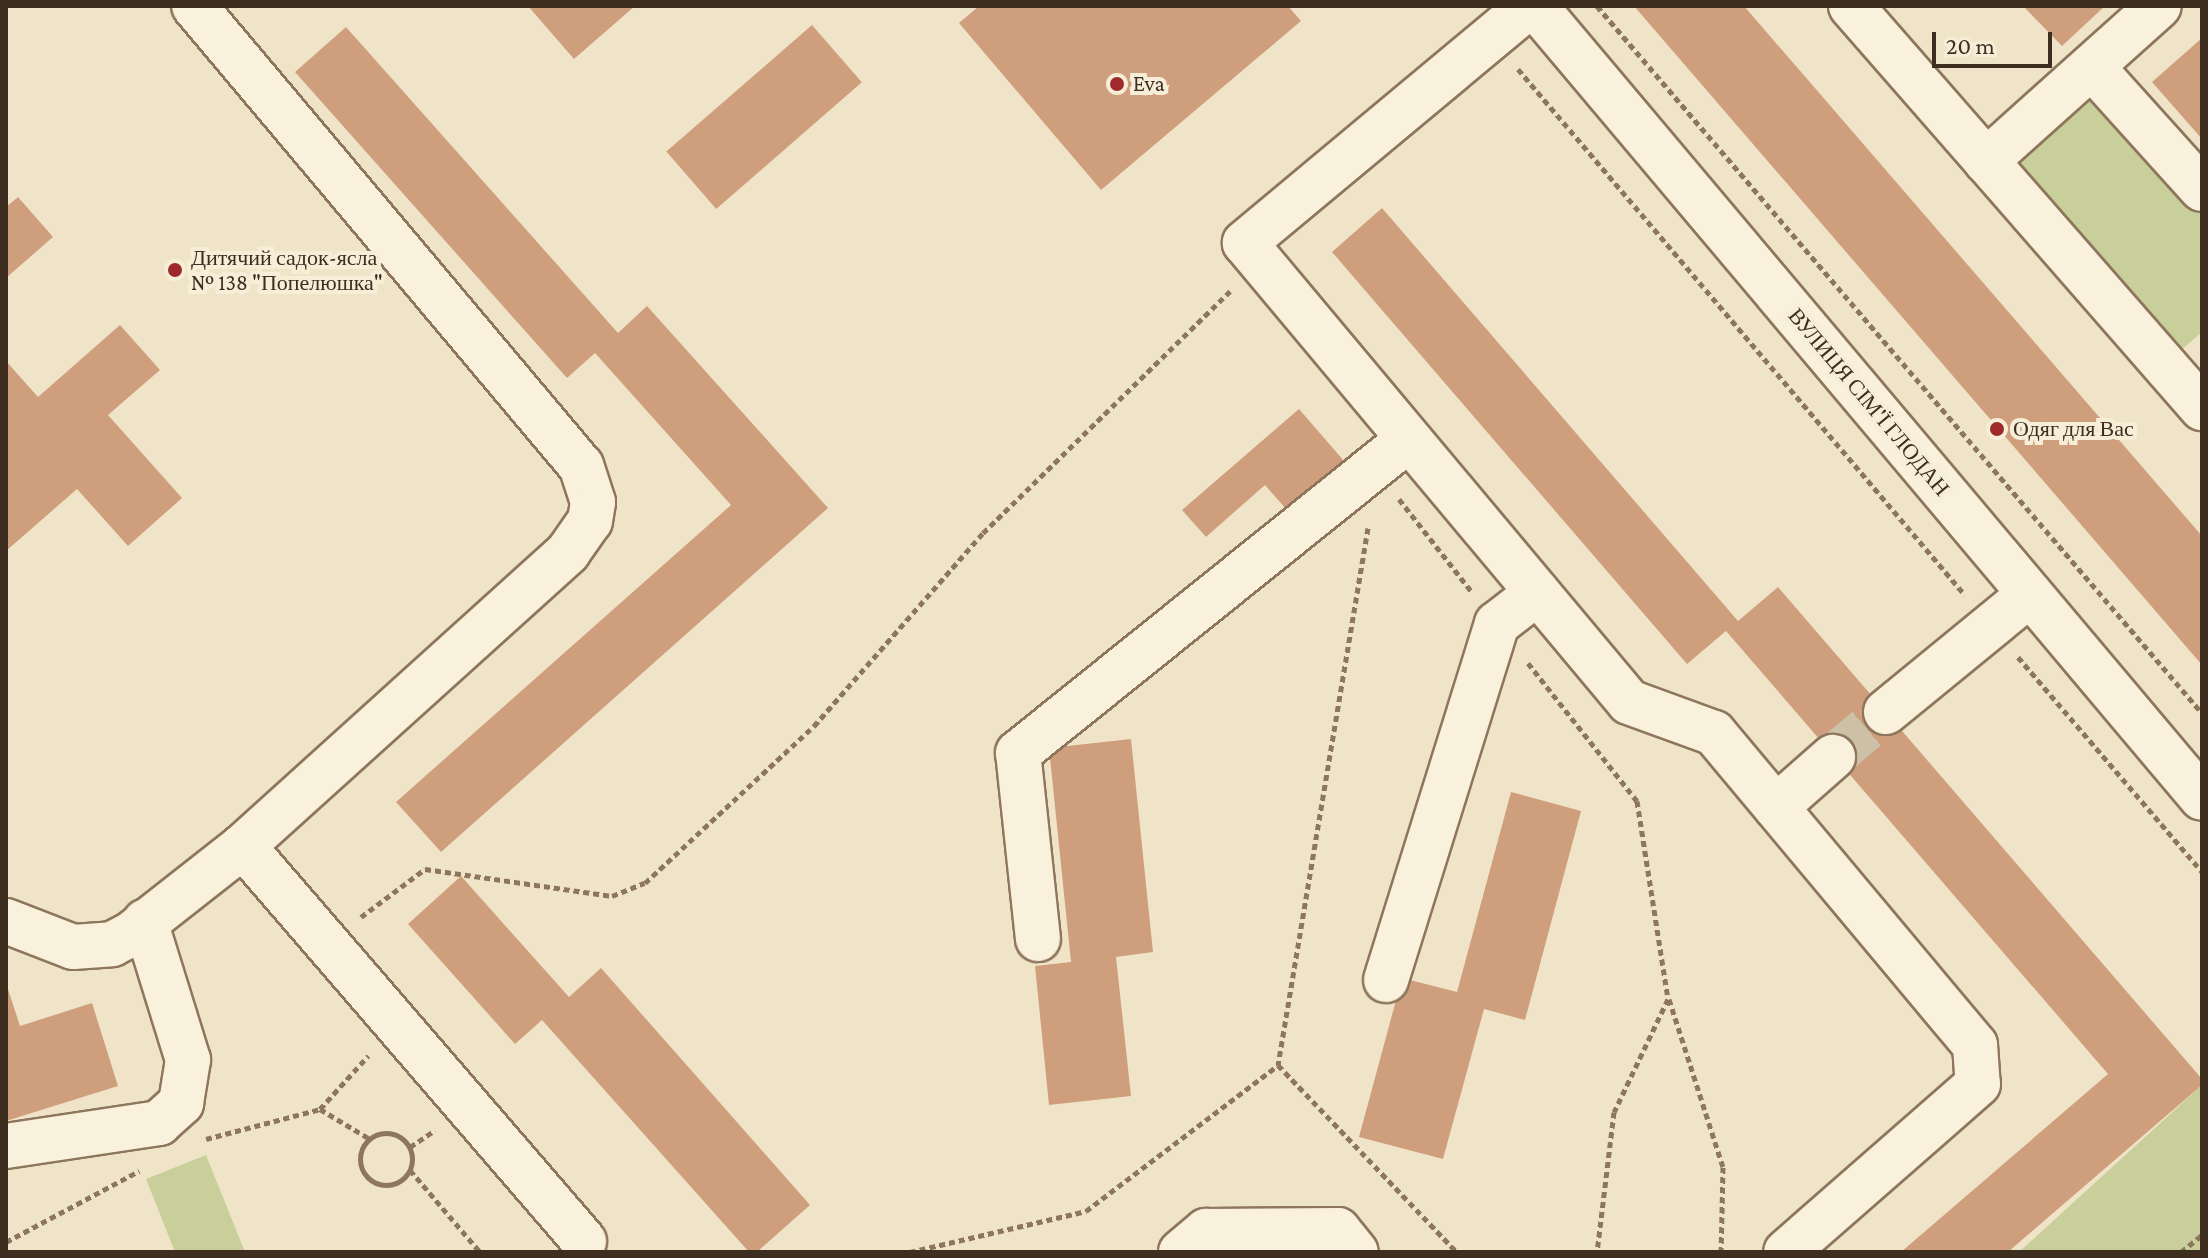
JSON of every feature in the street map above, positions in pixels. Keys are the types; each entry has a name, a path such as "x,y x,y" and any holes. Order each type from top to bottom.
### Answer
{"street":[{"path":"6,921 73,947 92,948 112,944 243,846 568,552 590,521 593,502 581,466 194,6"},
{"path":"1532,6 1245,243 1629,702 1714,733 1975,1045 1978,1084 1786,1252"},
{"name":"ВУЛИЦЯ СІМ'Ї ГЛОДАН","path":"1532,6 2202,798"},
{"path":"1851,6 2202,408"},
{"path":"1986,161 2159,6"},
{"path":"2092,67 2202,189"},
{"path":"1038,939 1018,753 1409,439"},
{"path":"1386,980 1497,624 1537,593"},
{"path":"1886,712 2030,594"},
{"path":"1776,807 1833,757"},
{"path":"243,846 584,1241"},
{"path":"6,1146 159,1123 181,1103 187,1090 188,1060 145,921"},
{"path":"1181,1252 1206,1231 1338,1230 1356,1252"}],"path":[{"path":"1597,6 2202,713"},
{"path":"1491,38 2202,872"},
{"path":"327,943 425,869 612,896 645,883 814,726 983,533 1260,263"},
{"path":"1374,467 1637,801 1668,999 1723,1167 1721,1252"},
{"path":"910,1252 1086,1211 1278,1065 1373,501 1374,467"},
{"path":"1597,1252 1614,1112 1668,999"},
{"path":"196,1141 320,1109 396,1024"},
{"path":"1278,1065 1457,1252"},
{"path":"320,1109 370,1139"},
{"path":"387,1133 404,1140 412,1155 410,1170 392,1185 370,1180 360,1159 370,1139 387,1133"},
{"path":"6,1242 142,1170"},
{"path":"410,1170 480,1252"},
{"path":"2181,1252 2202,1235"}],"green space":[{"path":"2092,67 2202,189 2202,332 2164,365 1986,161"},
{"path":"2202,1085 2202,1252 2019,1252"},
{"path":"206,1155 245,1252 175,1252 146,1179"}],"building":[{"path":"528,6 635,6 574,59"},
{"path":"979,6 1288,6 1301,21 1101,190 959,23"},
{"path":"1634,6 1744,6 2202,536 2202,665"},
{"path":"2023,6 2105,6 2062,46"},
{"path":"812,25 862,82 716,209 666,152"},
{"path":"346,27 618,333 647,306 828,508 441,852 396,802 731,505 595,353 567,378 295,72"},
{"path":"2202,38 2202,139 2152,82"},
{"path":"18,197 53,237 6,278 6,207"},
{"path":"1382,208 1738,621 1778,587 2202,1079 2202,1085 2008,1252 1901,1252 2108,1074 1726,631 1687,664 1332,252"},
{"path":"120,325 160,370 108,415 182,498 128,546 77,489 6,551 6,361 38,397"},
{"path":"1299,409 1344,461 1287,510 1265,485 1206,537 1182,510"},
{"path":"1131,739 1153,952 1116,957 1131,1096 1049,1105 1035,966 1071,962 1049,748"},
{"path":"1511,792 1581,811 1525,1020 1484,1009 1443,1159 1359,1137 1402,978 1457,992"},
{"path":"461,876 569,997 601,968 810,1205 757,1252 749,1252 542,1020 515,1044 408,924"},
{"path":"6,983 20,1026 92,1003 118,1086 6,1121"}],"tunnel":[{"path":"1833,757 1886,712"}],"place":[{"name":"Eva","path":"1117,84"},
{"name":"Дитячий садок-ясла № 138 \"Попелюшка\"","path":"175,270"},
{"name":"Одяг для Вас","path":"1997,429"}]}
